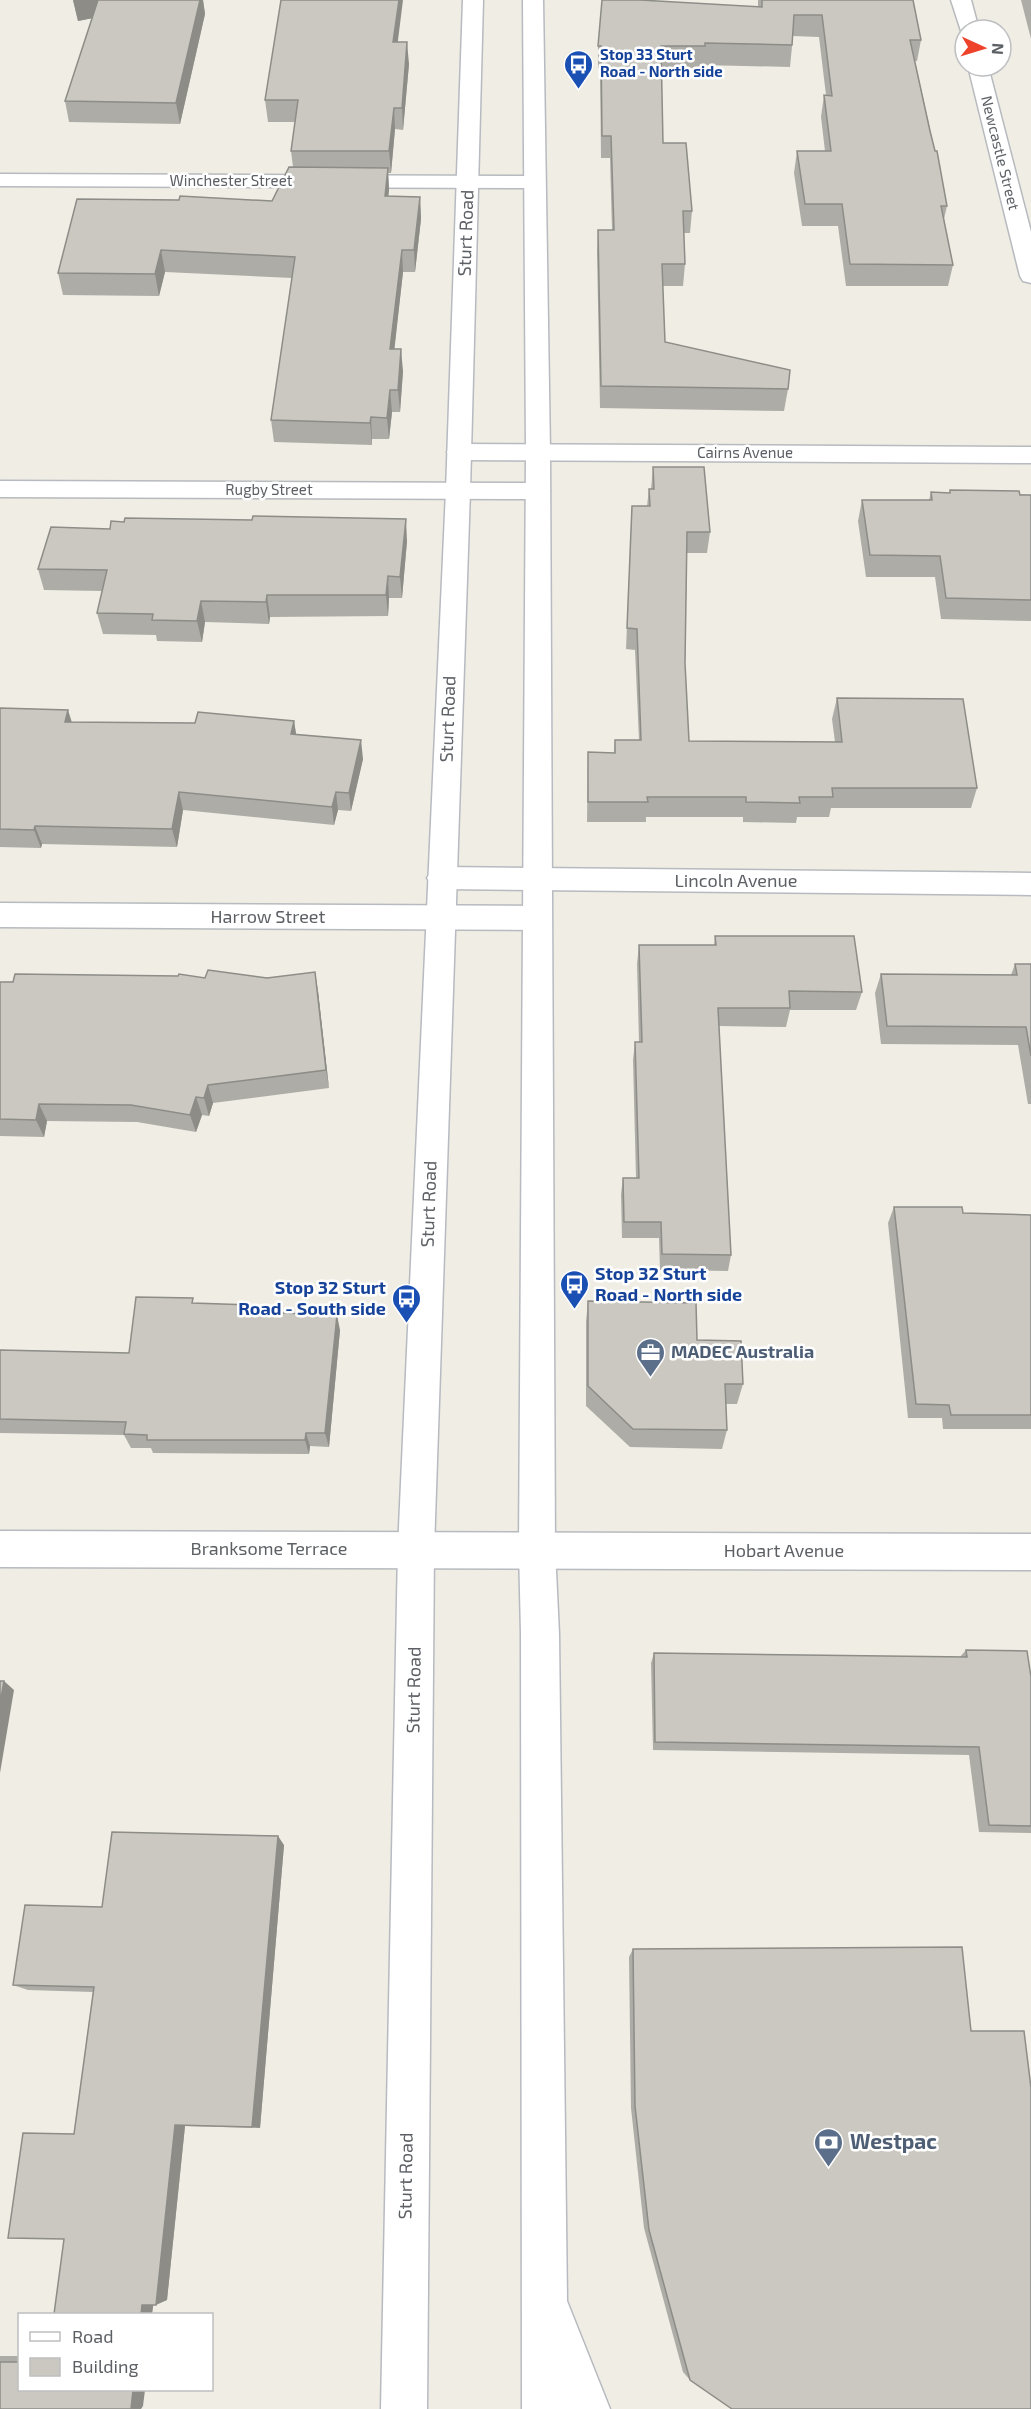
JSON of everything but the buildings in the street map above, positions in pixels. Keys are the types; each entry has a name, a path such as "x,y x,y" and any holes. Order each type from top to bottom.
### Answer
{"main road":[{"name":"Sturt Road","path":"404,2409 416,1549 458,491 473,0"},
{"path":"533,0 538,452 537,1550 540,1634 545,2409"},
{"path":"961,0 966,18"},
{"name":"Newcastle Street","path":"981,78 1031,276"},
{"name":"Winchester Street","path":"0,180 534,182"},
{"name":"Cairns Avenue","path":"459,452 1031,455"},
{"name":"Rugby Street","path":"0,489 538,491"},
{"name":"Lincoln Avenue","path":"442,878 1031,884"},
{"name":"Harrow Street","path":"0,915 536,918"},
{"name":"Branksome Terrace","path":"0,1548 537,1550"},
{"name":"Hobart Avenue","path":"537,1550 1031,1552"},
{"path":"543,2294 587,2409"}],"place":[{"name":"Stop 33 Sturt Road - North side","path":"579,90"},
{"name":"Stop 32 Sturt Road - North side","path":"574,1310"},
{"name":"Stop 32 Sturt Road - South side","path":"407,1324"},
{"name":"MADEC Australia","path":"650,1378"},
{"name":"Westpac","path":"829,2168"}]}
